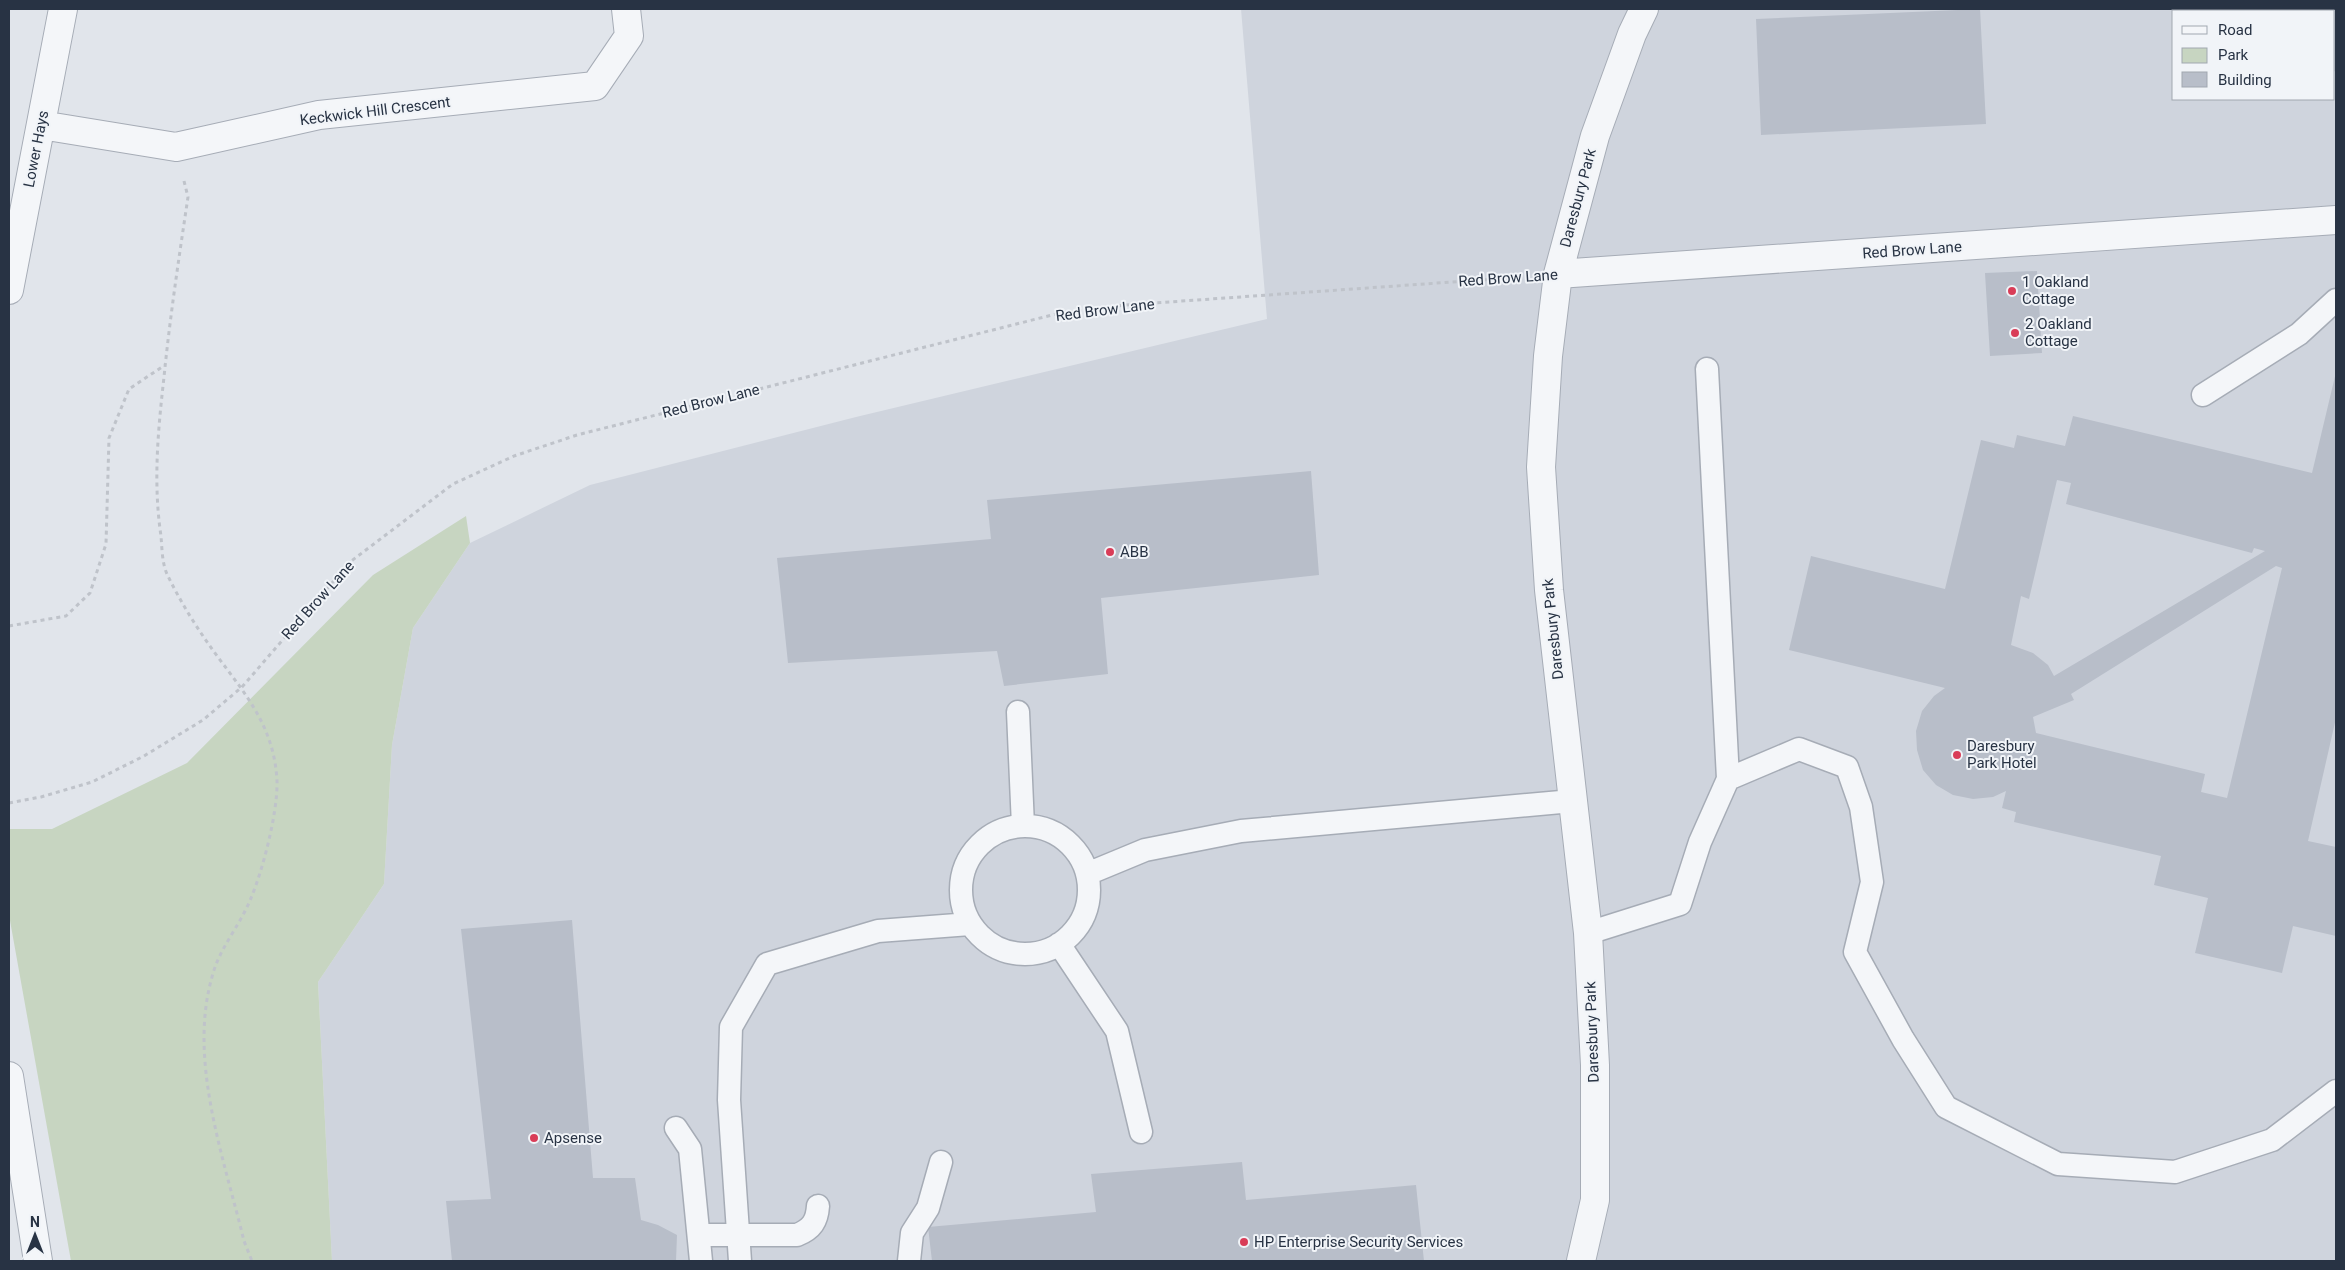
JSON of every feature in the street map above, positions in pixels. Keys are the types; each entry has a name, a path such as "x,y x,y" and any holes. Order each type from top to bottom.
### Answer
{"street":[{"name":"Lower Hays","path":"9,290 63,9"},
{"name":"Keckwick Hill Crescent","path":"41,125 176,147 320,115 595,86 629,36 626,9"},
{"name":"Daresbury Park","path":"1581,1261 1595,1200 1595,1064 1588,933 1549,590 1541,467 1548,356 1558,274 1595,136 1632,34 1644,9"},
{"name":"Red Brow Lane","path":"1558,274 2336,220"},
{"path":"9,1076 38,1261"}],"lane":[{"path":"2202,395 2299,334 2336,300"},
{"path":"1588,933 1680,904 1700,842 1728,779 1707,369"},
{"path":"1018,712 1023,826"},
{"path":"1728,779 1799,749 1847,767 1861,806 1872,882 1854,952 1903,1039 1946,1107 2058,1164 2174,1172 2272,1140 2336,1091"},
{"path":"1087,874 1146,850 1241,831 1572,801"},
{"path":"1023,826 1045,828 1064,839 1079,855 1087,874 1089,894 1085,914 1074,931 1059,944 1040,952 1014,952 1000,949 983,939 970,924 963,906 960,887 964,868 973,851 987,838 1004,829 1023,826"},
{"path":"740,1261 729,1100 731,1027 767,964 878,931 970,924"},
{"path":"1059,944 1117,1031 1141,1132"},
{"path":"676,1128 690,1149 701,1261"},
{"path":"909,1261 912,1233 928,1208 941,1162"},
{"path":"699,1235 798,1235 806,1232 812,1226 817,1217 818,1206"}],"path":[{"path":"176,147 188,198 156,443 157,513 166,572 203,636 242,687 262,721 273,757 277,781 275,807 256,889 225,944 212,974 205,1002 203,1051 206,1084 244,1241 252,1261"},
{"name":"Red Brow Lane","path":"9,803 41,797 100,778 144,756 203,720 242,687 350,562 453,484 514,456 577,435 1056,314 1126,305 1558,274"},
{"path":"9,626 66,616 90,593 106,544 108,438 129,390 165,364"}],"shaded area":[{"path":"1241,9 2336,9 2336,1261 332,1261 318,982 384,884 392,745 413,628 470,543 590,485 856,417 1267,319"}],"green space":[{"path":"466,516 470,543 413,628 392,745 384,884 318,982 332,1261 71,1261 9,915 9,829 52,829 187,763 373,575"}],"building":[{"path":"1980,9 1986,124 1761,135 1756,19"},
{"path":"2336,9 2336,72 2335,10 2230,10"},
{"path":"2037,271 2042,353 1990,356 1985,273"},
{"path":"2336,372 2336,718 2308,841 2336,847 2336,936 2293,926 2282,973 2195,953 2208,898 2154,885 2161,856 2014,822 2016,812 2002,808 2006,791 1993,797 1973,799 1953,795 1936,785 1923,770 1917,750 1916,731 1922,711 1934,696 1945,688 1789,650 1811,556 1945,589 1981,440 2014,448 2017,435 2065,446 2073,416 2312,473","holes":["2057,480 2071,483 2066,504 2252,553 2254,548 2265,551 2054,676 2048,665 2033,653 2011,645 2021,596 2029,599","2276,566 2282,568 2227,798 2201,792 2205,774 2036,733 2033,717 2074,700 2071,694"]},
{"path":"1311,471 1319,575 1101,598 1108,674 1004,686 997,651 788,663 777,558 991,539 987,500"},
{"path":"572,920 593,1178 635,1178 641,1220 658,1225 677,1235 676,1261 452,1261 446,1201 491,1199 461,929"},
{"path":"1242,1162 1246,1200 1416,1185 1424,1261 932,1261 928,1227 1096,1212 1091,1174"}],"place":[{"name":"1 Oakland Cottage","path":"2012,291"},
{"name":"2 Oakland Cottage","path":"2015,333"},
{"name":"ABB","path":"1110,552"},
{"name":"Daresbury Park Hotel","path":"1957,755"},
{"name":"Apsense","path":"534,1138"},
{"name":"HP Enterprise Security Services","path":"1244,1242"}]}
